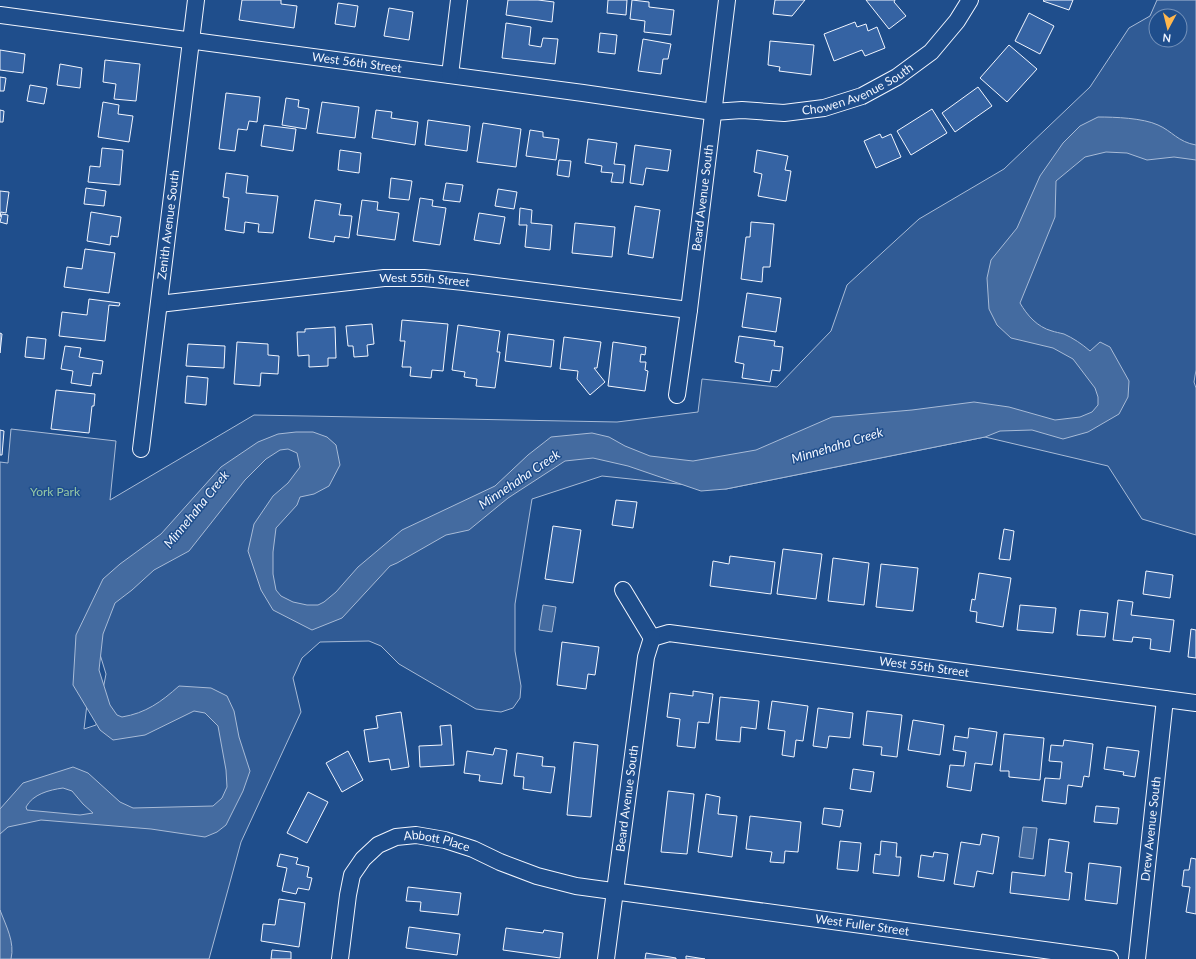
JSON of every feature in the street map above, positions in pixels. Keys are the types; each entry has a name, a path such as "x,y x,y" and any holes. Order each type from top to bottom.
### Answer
{"street":[{"name":"Zenith Avenue South","path":"141,449 196,0"},
{"path":"450,75 459,0"},
{"name":"Beard Avenue South","path":"677,395 689,310 727,0"},
{"name":"Chowen Avenue South","path":"713,112 742,110 784,113 824,108 862,96 897,76 931,52 956,21 970,0"},
{"name":"West 56th Street","path":"0,14 713,112"},
{"name":"West 55th Street","path":"159,304 384,278 424,278 689,310"},
{"path":"623,590 652,638"},
{"name":"West 55th Street","path":"652,638 668,633 1196,703"},
{"name":"Beard Avenue South","path":"606,959 646,657 652,638"},
{"name":"Drew Avenue South","path":"1138,959 1165,699"},
{"name":"Abbott Place","path":"340,959 352,875 363,859 378,845 396,837 416,835 445,840 473,849 500,862 537,876 576,886 615,892"},
{"name":"West Fuller Street","path":"615,892 1110,959"}],"shaded area":[{"path":"1157,0 1196,0 1196,370 1194,382 1196,388 1196,535 1142,519 1108,466 985,437 726,489 602,476 532,499 515,604 515,651 521,686 520,698 513,708 501,712 476,709 399,664 381,646 369,641 320,642 302,658 293,678 301,712 241,842 209,959 0,959 0,462 8,463 11,429 116,441 110,500 254,415 617,422 698,412 702,379 777,387 831,331 847,285 919,219 1004,169 1090,87 1129,28 1148,17 1148,48 1188,48 1188,8 1154,8","holes":["95,638 106,674 96,725 84,729"]}],"water":[{"name":"Minnehaha Creek","path":"1098,117 1137,119 1163,127 1180,139 1196,145 1196,160 1174,157 1147,160 1127,153 1106,152 1085,157 1056,181 1055,217 1020,303 1037,324 1047,329 1064,334 1077,341 1090,351 1100,342 1110,347 1129,381 1128,397 1119,414 1088,432 1063,439 1032,430 1000,431 985,437 726,489 701,491 628,466 593,458 565,461 508,498 469,530 446,535 390,566 342,618 312,630 273,610 261,590 248,551 254,524 273,496 288,483 300,467 297,453 288,449 280,450 266,459 245,480 189,551 154,570 115,603 103,634 99,670 110,705 117,715 122,717 146,710 166,697 179,686 211,688 227,696 234,711 239,737 250,771 243,791 226,825 217,832 205,837 151,829 41,820 8,827 0,834 0,809 23,783 73,767 88,773 120,802 133,808 213,806 222,798 227,787 226,770 218,726 205,713 194,711 145,735 113,740 100,730 73,685 76,635 103,579 120,564 161,534 221,467 258,442 278,434 313,432 327,437 336,445 340,465 329,486 314,494 300,497 297,505 276,528 273,552 273,574 276,590 281,596 293,602 307,605 318,605 336,592 358,567 402,530 495,486 528,455 551,437 592,433 609,437 625,446 650,456 693,461 756,450 832,417 912,410 974,402 1009,407 1055,420 1080,417 1092,412 1098,405 1098,397 1095,388 1073,359 1053,348 1011,338 997,325 989,309 987,278 991,260 1017,228 1040,176 1063,143 1080,126","holes":["63,788 72,791 93,813 80,815 27,810 26,807 29,803 42,793"]},
{"path":"543,605 556,607 552,632 539,630"},
{"path":"1023,827 1037,828 1033,859 1019,857"},
{"path":"0,910 11,940 11,959 0,959"}],"building":[{"path":"242,0 281,0 281,4 297,6 294,28 239,20"},
{"path":"508,0 538,0 554,2 552,22 506,15"},
{"path":"608,0 627,0 626,15 607,13"},
{"path":"632,0 649,2 649,7 674,10 671,35 644,32 645,21 630,19"},
{"path":"775,0 805,0 792,16 773,14"},
{"path":"866,0 895,0 894,2 906,16 889,29"},
{"path":"1073,0 1069,10 1043,1"},
{"path":"338,3 358,6 355,27 335,24"},
{"path":"389,8 413,12 409,40 384,36"},
{"path":"1029,13 1054,26 1040,54 1015,41"},
{"path":"855,22 857,27 866,24 868,31 877,27 885,48 865,56 862,50 834,61 824,34"},
{"path":"506,23 531,27 529,45 541,47 543,38 558,39 555,64 502,58"},
{"path":"600,33 617,35 615,54 598,52"},
{"path":"643,39 671,44 668,59 663,59 661,74 638,71"},
{"path":"770,41 814,45 811,75 779,71 780,67 768,65"},
{"path":"1009,45 1037,69 1007,102 980,78"},
{"path":"0,50 25,54 23,73 0,70"},
{"path":"105,60 140,64 136,101 114,99 116,84 103,82"},
{"path":"60,64 82,68 80,88 57,85"},
{"path":"0,77 6,78 4,91 0,91"},
{"path":"30,85 47,88 44,104 27,101"},
{"path":"978,87 992,106 955,132 942,113"},
{"path":"226,93 260,97 257,122 249,121 247,130 238,129 235,151 219,149"},
{"path":"286,98 299,100 298,107 309,109 306,129 282,125"},
{"path":"103,102 119,105 118,114 133,116 129,142 98,137"},
{"path":"322,102 359,107 355,138 317,133"},
{"path":"932,109 947,133 911,155 897,131"},
{"path":"0,110 4,111 3,122 0,122"},
{"path":"376,110 392,112 391,118 418,122 415,145 372,138"},
{"path":"428,120 470,126 467,151 425,145"},
{"path":"483,123 521,129 516,167 477,162"},
{"path":"264,125 296,129 293,151 261,146"},
{"path":"530,130 543,132 543,137 559,139 556,160 526,156"},
{"path":"880,134 882,138 891,134 901,157 876,168 864,141"},
{"path":"588,139 617,143 614,164 625,165 623,183 611,182 613,173 601,172 602,166 585,163"},
{"path":"635,145 671,150 668,171 646,168 643,185 630,183"},
{"path":"102,148 123,150 120,185 88,182 90,166 100,167"},
{"path":"340,150 361,153 359,173 338,170"},
{"path":"757,150 788,156 785,170 791,171 786,201 758,196 762,174 754,172"},
{"path":"559,160 571,161 569,177 557,175"},
{"path":"226,173 248,176 246,193 278,196 273,233 258,232 259,224 245,222 244,233 225,230 229,198 223,197"},
{"path":"391,178 412,181 409,200 389,198"},
{"path":"446,183 463,185 460,202 443,200"},
{"path":"86,188 106,191 104,206 84,204"},
{"path":"498,189 517,192 514,209 495,206"},
{"path":"0,191 9,192 6,213 1,212 0,217"},
{"path":"420,198 433,200 432,206 446,208 440,245 413,241"},
{"path":"315,200 341,204 339,215 352,216 349,238 335,236 334,242 309,238"},
{"path":"362,200 378,202 377,210 399,213 395,240 357,235"},
{"path":"635,206 660,210 653,258 628,254"},
{"path":"520,208 532,210 531,223 552,225 550,250 525,247 527,225 519,225"},
{"path":"91,212 121,217 118,237 111,236 110,245 87,241"},
{"path":"479,213 505,217 500,244 474,240"},
{"path":"2,214 8,215 7,224 0,222"},
{"path":"751,222 774,224 770,267 763,267 762,282 741,279 746,237 750,237"},
{"path":"575,223 615,227 612,257 572,253"},
{"path":"85,249 115,253 109,293 64,287 67,267 82,269"},
{"path":"747,293 781,298 776,332 742,327"},
{"path":"89,299 120,303 119,306 109,305 105,341 59,336 62,312 87,315"},
{"path":"402,320 448,324 443,371 432,370 431,378 410,376 411,367 402,367 405,341 400,341"},
{"path":"372,324 374,344 367,345 368,356 354,357 353,346 348,346 346,326"},
{"path":"458,325 500,331 497,352 500,352 495,388 476,386 477,379 464,377 465,372 452,370"},
{"path":"335,327 336,358 328,358 328,366 309,367 309,355 298,356 297,332 305,332 305,329"},
{"path":"0,333 2,334 0,353"},
{"path":"508,334 554,340 551,367 505,361"},
{"path":"739,336 775,341 774,346 783,347 780,371 772,370 770,382 742,378 744,364 735,362"},
{"path":"27,337 46,339 44,359 25,357"},
{"path":"564,337 601,342 597,368 594,368 605,382 590,395 577,379 578,371 560,369"},
{"path":"237,342 268,344 268,355 279,356 278,374 261,373 260,386 234,384"},
{"path":"613,342 646,347 645,355 641,354 640,362 646,362 645,370 648,371 645,391 608,386"},
{"path":"188,344 225,346 224,368 186,366"},
{"path":"65,346 81,348 79,357 103,361 101,374 93,373 91,386 71,383 73,371 61,369"},
{"path":"187,376 208,378 206,405 185,403"},
{"path":"56,390 95,394 89,433 51,429"},
{"path":"0,430 4,431 2,455 0,455"},
{"path":"616,500 637,502 633,528 612,525"},
{"path":"553,526 581,530 573,583 545,579"},
{"path":"1004,529 1014,531 1010,560 999,559"},
{"path":"783,549 822,554 816,599 777,594"},
{"path":"730,556 775,562 771,594 710,586 713,561 729,564"},
{"path":"833,558 869,563 864,605 828,601"},
{"path":"881,564 918,568 913,611 876,607"},
{"path":"1146,571 1173,575 1170,598 1143,594"},
{"path":"979,573 1011,578 1003,627 976,622 977,612 970,611 972,599 975,600"},
{"path":"1118,600 1133,602 1131,615 1174,620 1170,652 1150,649 1151,639 1133,637 1132,642 1113,640"},
{"path":"1020,605 1056,608 1053,633 1017,630"},
{"path":"1080,610 1108,613 1105,637 1077,635"},
{"path":"1191,629 1196,630 1196,658 1188,657"},
{"path":"562,642 599,647 595,675 588,674 586,689 557,685"},
{"path":"693,691 713,694 709,723 698,722 695,748 677,746 680,719 667,717 670,693 693,696"},
{"path":"720,697 759,701 756,729 741,727 740,742 716,740"},
{"path":"772,701 808,706 803,741 796,740 794,757 782,755 785,731 768,729"},
{"path":"818,708 853,713 850,738 829,736 827,748 813,746"},
{"path":"867,711 902,715 897,757 881,755 882,747 863,745"},
{"path":"401,712 409,767 391,770 389,759 369,762 364,730 378,728 376,716"},
{"path":"913,720 944,725 940,755 908,750"},
{"path":"451,725 454,765 420,767 419,746 442,745 440,726"},
{"path":"969,728 997,732 992,765 975,763 971,791 947,787 950,765 964,766 966,752 953,750 955,736 968,738"},
{"path":"1004,734 1044,738 1040,780 1009,777 1009,771 1000,771"},
{"path":"1064,740 1093,744 1089,777 1084,776 1082,787 1068,785 1066,804 1042,801 1045,778 1060,779 1062,762 1049,761 1051,745 1063,746"},
{"path":"574,742 598,745 591,817 567,815"},
{"path":"1107,747 1139,751 1135,777 1123,775 1124,772 1104,769"},
{"path":"495,748 507,750 502,784 479,781 480,775 464,773 467,751 493,755"},
{"path":"348,751 363,780 342,792 326,763"},
{"path":"517,753 543,757 542,766 555,767 551,793 523,789 524,777 514,776"},
{"path":"853,769 874,772 871,792 850,789"},
{"path":"668,791 694,794 687,854 661,852"},
{"path":"308,792 328,802 307,843 287,833"},
{"path":"706,794 720,797 718,814 737,816 732,857 698,852"},
{"path":"1096,806 1119,808 1117,824 1094,822"},
{"path":"824,808 843,810 840,827 822,824"},
{"path":"750,816 801,822 798,852 785,851 784,863 770,862 772,852 746,849"},
{"path":"982,834 999,837 993,874 977,871 974,887 954,884 961,842 980,845"},
{"path":"1049,839 1069,842 1065,872 1072,873 1069,900 1010,893 1012,872 1045,876"},
{"path":"840,841 861,843 858,871 837,869"},
{"path":"881,841 897,843 896,857 901,857 899,876 873,873 875,854 880,855"},
{"path":"934,852 948,854 944,881 918,877 921,855 933,857"},
{"path":"280,854 298,858 296,864 309,867 307,877 312,878 309,890 298,888 296,894 282,891 287,868 277,866"},
{"path":"1191,858 1196,859 1196,914 1186,912 1190,887 1182,886 1184,870 1189,870"},
{"path":"1089,863 1121,867 1117,904 1085,900"},
{"path":"408,887 461,893 458,915 420,911 421,902 406,901"},
{"path":"279,899 305,903 299,947 261,941 263,924 275,925"},
{"path":"409,927 460,934 457,955 406,948"},
{"path":"506,928 543,933 544,930 563,933 560,958 503,950"},
{"path":"272,950 291,952 291,959 271,959"},
{"path":"646,953 676,958 676,959 645,959"},
{"path":"686,956 705,959 686,959"}],"park label":[{"name":"York Park","path":"55,492"}]}
